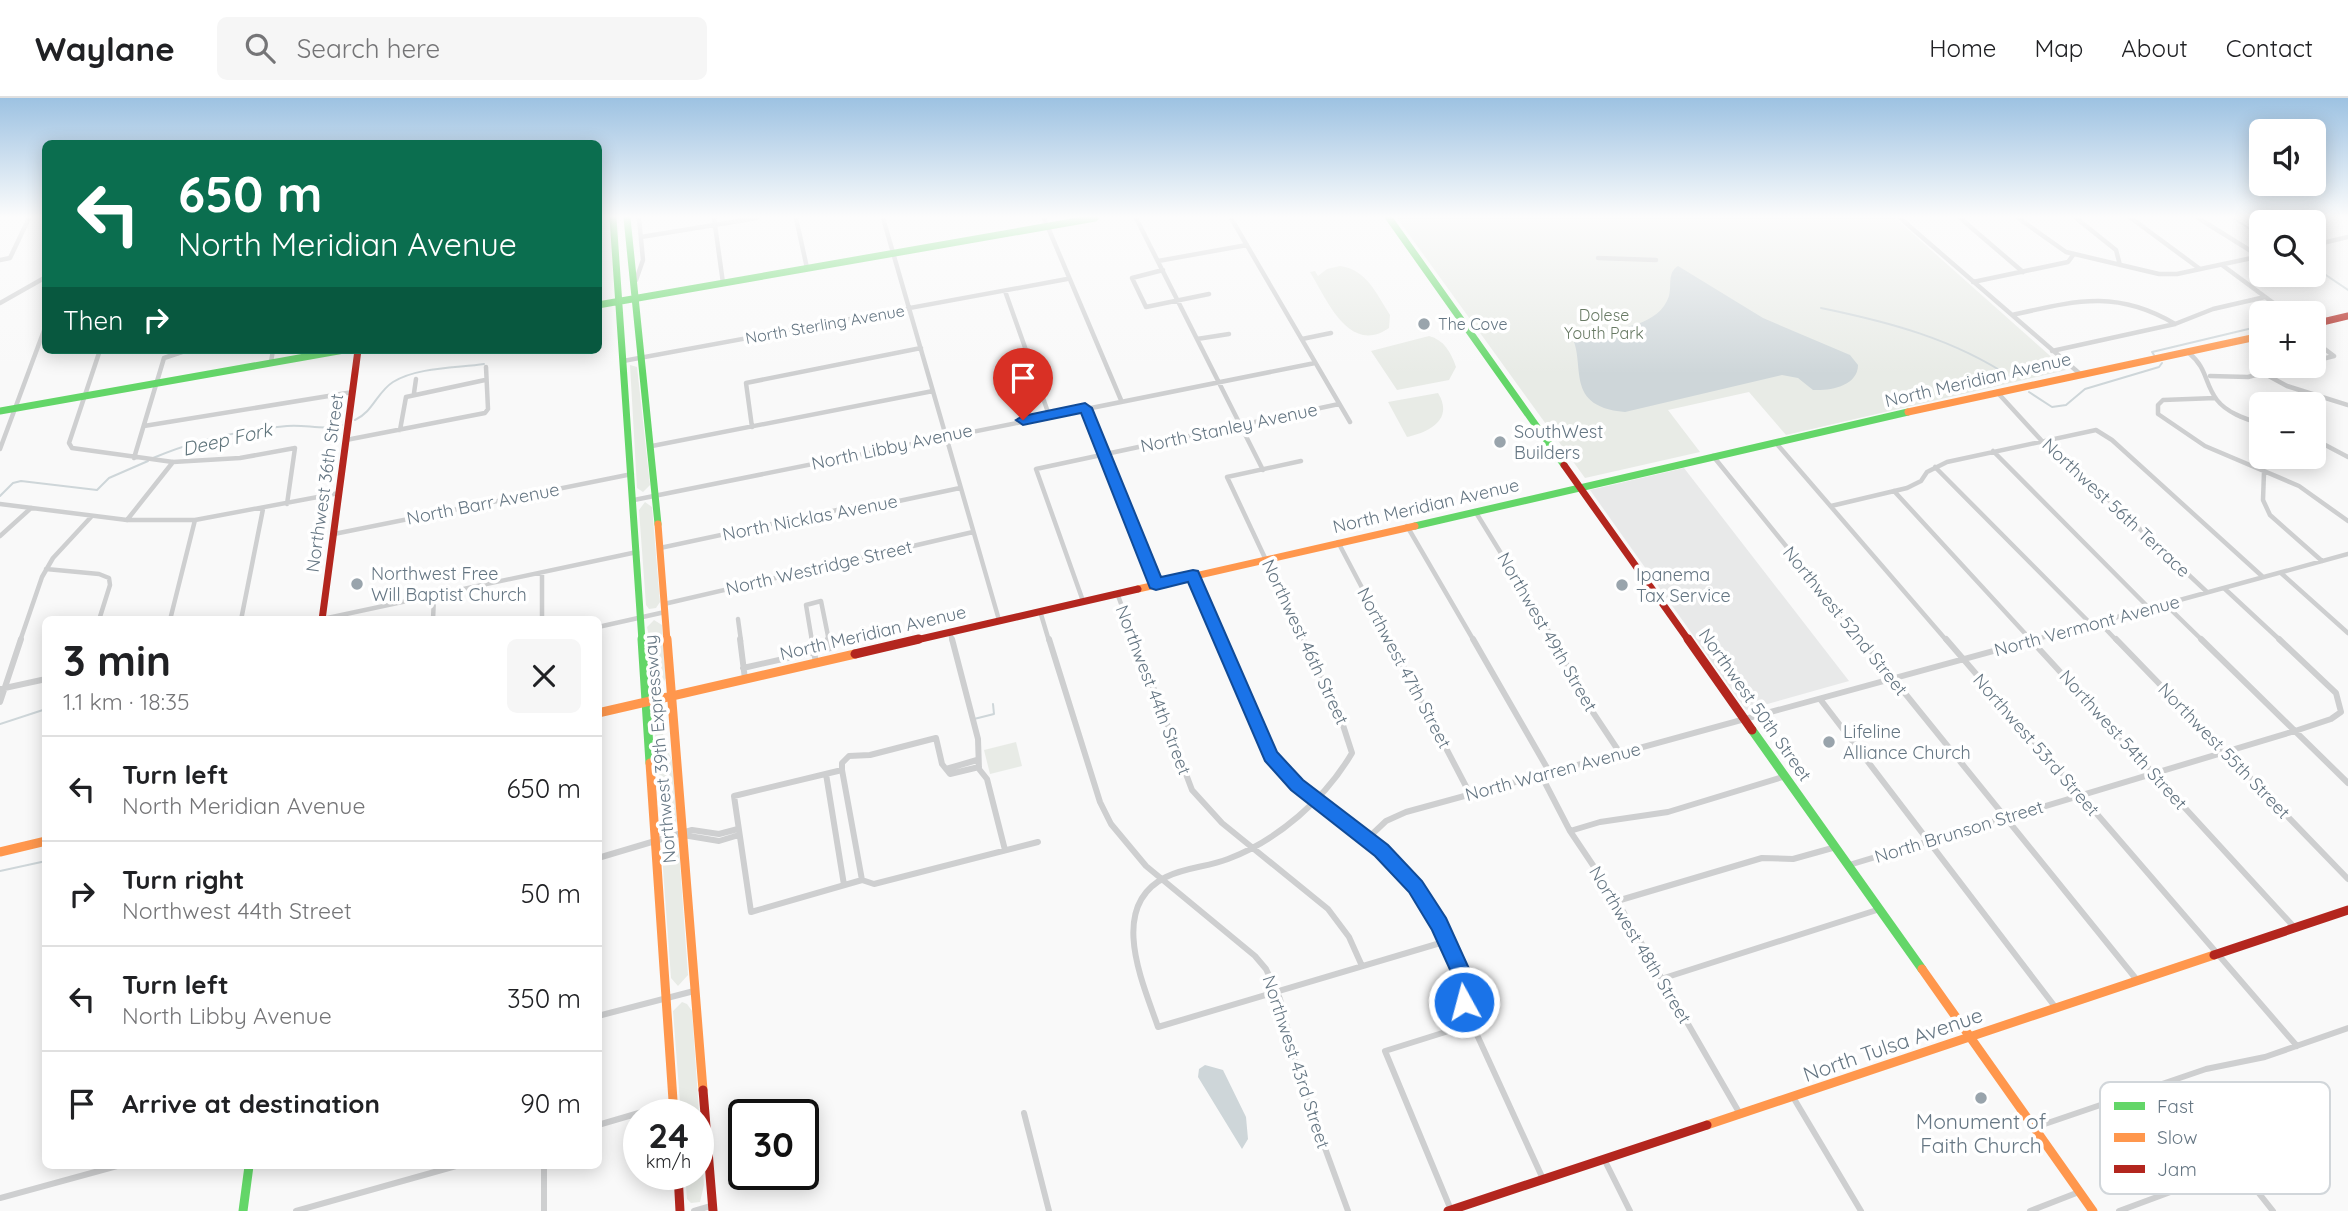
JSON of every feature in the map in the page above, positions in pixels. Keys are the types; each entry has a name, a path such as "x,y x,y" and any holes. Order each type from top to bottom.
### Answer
{"main road":[{"name":"Northwest 39th Expressway","path":"617,270 673,1099"},
{"name":"Northwest 39th Expressway","path":"631,270 652,446 713,1208"},
{"path":"602,304 796,270"},
{"name":"Northwest 50th Street","path":"1427,270 2093,1211"},
{"path":"2326,321 2348,316"},
{"name":"North Meridian Avenue","path":"602,712 2079,373 2249,340"},
{"path":"0,411 320,354"},
{"name":"Northwest 36th Street","path":"321,616 358,354"},
{"path":"0,852 42,842"},
{"name":"North Tulsa Avenue","path":"1450,1210 2348,910"},
{"path":"243,1211 249,1169"},
{"path":"679,1190 680,1211"}],"street":[{"name":"Northwest 39th Expressway","path":"632,286 640,270"},
{"path":"721,270 723,283"},
{"path":"898,270 999,620"},
{"path":"1064,270 1121,400"},
{"path":"1209,294 1178,301 1151,307 1141,302 1132,278 1163,270 1178,301 1263,470"},
{"path":"1262,270 1350,422"},
{"path":"1959,270 2079,373"},
{"path":"1973,282 2032,270"},
{"path":"2141,270 2163,275 2194,270"},
{"path":"2229,270 2270,301"},
{"path":"0,303 42,279"},
{"name":"North Sterling Avenue","path":"623,361 1067,279"},
{"path":"1005,291 1049,415"},
{"path":"2052,351 2175,324 2213,309 2265,297"},
{"path":"2012,316 2101,298 2145,306 2175,324"},
{"path":"1302,339 1331,333"},
{"path":"1197,339 1229,334"},
{"path":"0,449 42,336"},
{"path":"752,427 746,383 920,348"},
{"path":"2326,350 2334,356 2326,358"},
{"path":"2189,353 2210,376 2215,398"},
{"path":"99,354 69,443 72,448 173,462 240,458 295,448 287,504"},
{"path":"134,458 164,358 176,354"},
{"path":"271,362 272,354"},
{"name":"North Libby Avenue","path":"634,500 1315,363"},
{"path":"346,440 485,413 488,409 486,367"},
{"path":"2210,376 2249,376"},
{"path":"2272,378 2287,386 2348,405"},
{"path":"414,393 416,379"},
{"path":"400,430 402,402 414,393 485,380"},
{"path":"652,446 933,391"},
{"path":"144,426 353,392"},
{"name":"Northwest 56th Terrace","path":"1997,392 2042,441 2207,592"},
{"path":"2249,419 2215,398 2163,400 2158,405 2158,414 2199,445 2304,489 2348,521"},
{"name":"North Stanley Avenue","path":"1083,601 1035,469 1339,404"},
{"path":"1085,408 1156,584"},
{"path":"1830,506 1894,491 1921,481 1927,472 1935,467 1993,451 2096,430 2112,440 2263,577"},
{"name":"Northwest 53rd Street","path":"1776,443 2297,1046"},
{"path":"2326,445 2348,457"},
{"path":"1993,451 2150,609"},
{"name":"Northwest 52nd Street","path":"1713,456 2137,981"},
{"path":"1227,477 1301,461"},
{"path":"127,520 173,462"},
{"path":"1935,467 2092,625"},
{"path":"2264,472 2263,500 2270,515 2322,561"},
{"name":"North Barr Avenue","path":"334,534 632,474"},
{"name":"Northwest 46th Street","path":"1227,477 1350,740 1352,753 1345,769 1314,799"},
{"name":"North Nicklas Avenue","path":"660,548 865,504 894,502 960,488"},
{"name":"Northwest 54th Street","path":"1894,491 2295,928"},
{"path":"0,504 127,520 195,520 339,493"},
{"path":"0,536 31,508"},
{"path":"242,616 263,509"},
{"name":"Northwest 49th Street","path":"1475,511 1557,644 1580,693 1620,753"},
{"path":"0,702 2,688 46,569 91,517"},
{"path":"171,616 195,520"},
{"path":"1407,526 1550,773"},
{"name":"North Westridge Street","path":"602,626 642,618 665,608 973,532"},
{"name":"Northwest 47th Street","path":"1338,542 1470,794"},
{"path":"336,616 637,552"},
{"name":"North Vermont Avenue","path":"1746,719 2348,554"},
{"path":"46,569 99,573 109,578 110,585 100,616"},
{"path":"542,573 542,616"},
{"path":"2281,573 2348,633"},
{"path":"1193,575 1262,740 1282,771 1367,839 1416,887 1462,973 1464,1002 1471,1024 1543,1179"},
{"name":"North Brunson Street","path":"1849,865 2295,731 2331,719 2341,712 2341,704 2322,678 2225,589"},
{"name":"Northwest 44th Street","path":"1117,593 1185,778 1212,814 1328,909 1349,937 1362,966"},
{"path":"433,616 434,596"},
{"path":"743,668 814,652 830,648 821,601 806,605 814,652 816,663"},
{"path":"2165,604 2348,783"},
{"name":"Northwest 43rd Street","path":"1040,611 1103,811 1121,841 1260,961 1276,992 1286,1021 1300,1083 1348,1211"},
{"path":"738,620 745,679"},
{"name":"Northwest 55th Street","path":"2100,623 2348,879"},
{"path":"950,632 978,739 978,764 987,779 1004,850"},
{"path":"2,688 42,680"},
{"path":"1820,699 2056,1008"},
{"name":"North Warren Avenue","path":"1367,839 1381,825 1399,814 1746,719"},
{"path":"862,880 842,770 842,763 849,756 870,755 936,738 950,774 978,764"},
{"path":"842,770 734,796 751,912 862,880 874,884 1038,842"},
{"path":"826,774 844,885"},
{"name":"Northwest 48th Street","path":"1541,775 1570,831 1617,901 1740,1114"},
{"path":"1570,831 1600,822 1668,812 1786,776"},
{"path":"1314,799 1287,825 1254,848 1219,863 1163,879 1141,904 1133,934 1158,1027 1447,941"},
{"path":"602,857 683,835 719,841 739,832"},
{"path":"1617,901 1762,858 1793,859 1836,847"},
{"path":"1661,979 1880,909"},
{"path":"602,1015 695,991"},
{"path":"1450,1210 1385,1051 1471,1024"},
{"path":"2168,1082 2206,1069 2255,1060 2348,1028"},
{"path":"1793,1097 1861,1211"},
{"path":"2033,1128 2100,1105"},
{"path":"1024,1113 1049,1211"},
{"path":"602,1124 623,1117"},
{"path":"1604,1159 1630,1211"},
{"path":"0,1198 106,1169"},
{"path":"296,1211 445,1169"},
{"path":"544,1169 544,1211"},
{"path":"2030,1211 2080,1192"},
{"path":"2119,1211 2165,1194"},
{"path":"2259,1194 2273,1211"},
{"path":"694,1211 713,1208"}],"shaded area":[{"path":"1674,270 1684,270 1763,318 1850,355 1858,365 1857,372 1848,382 1835,388 1813,390 1798,378 1782,375 1625,412 1604,408 1591,401 1580,379 1574,341 1567,329 1594,333 1648,320 1664,306 1669,296 1671,276"},
{"path":"1684,468 1849,681 1746,710 1590,490"},
{"path":"1205,1065 1223,1070 1246,1117 1248,1139 1242,1149 1198,1077 1199,1069"}],"green space":[{"path":"1326,270 1353,270 1364,277 1390,315 1389,328 1375,335 1362,335 1351,329 1331,309 1310,272 1315,271 1318,276"},
{"name":"Dolese Youth Park","path":"1435,270 1953,270 2066,370 1786,435 1749,392 1668,410 1700,452 1585,478"},
{"path":"1429,336 1443,344 1452,356 1456,367 1449,380 1397,390 1371,351"},
{"path":"630,365 637,367 650,485 643,492 637,488"},
{"path":"1438,393 1443,410 1437,423 1424,432 1407,437 1388,402"},
{"path":"645,502 652,507 660,602 656,608 649,609 646,605 639,510"},
{"path":"654,620 662,625 666,678 660,687 647,627"},
{"path":"660,711 664,741 673,763 677,821 674,830 669,832 662,828 654,720"},
{"path":"1016,742 1022,766 990,774 984,750"},
{"path":"671,845 676,846 679,852 688,975 678,986 671,978 662,855"},
{"path":"682,1002 692,1011 698,1099 680,1099 673,1011"},
{"path":"686,1190 703,1190 700,1202 691,1203 687,1199"}],"waterway":[{"path":"2326,275 2348,290"},
{"path":"1821,308 1871,319 1944,342 2012,378"},
{"path":"2154,355 2152,352 2249,329"},
{"path":"2029,392 2052,407 2066,405 2085,389 2159,367 2162,363"},
{"path":"355,420 366,412 388,386 403,377 425,371 484,364"},
{"name":"Deep Fork","path":"153,458 202,441 253,430 342,425"},
{"name":"Deep Fork","path":"0,496 13,483 21,481 97,490 109,478 148,461"},
{"path":"974,719 994,714 993,704"},
{"path":"0,724 42,710"},
{"path":"0,871 42,862"}],"traffic: fast":[{"path":"617,270 650,763"},
{"path":"632,270 658,524"},
{"path":"602,304 798,270"},
{"path":"1426,270 1564,465"},
{"path":"0,411 321,354"},
{"path":"1415,526 1908,412"},
{"path":"1752,730 1922,969"},
{"path":"243,1211 249,1169"}],"traffic: slow":[{"path":"1908,412 2249,339"},
{"path":"658,524 703,1090"},
{"path":"1138,589 1415,526"},
{"path":"602,712 855,654"},
{"path":"650,763 673,1099"},
{"path":"0,852 42,842"},
{"path":"1707,1125 2214,955"},
{"path":"1922,969 2093,1211"}],"traffic: jam":[{"path":"2326,321 2348,316"},
{"path":"323,616 357,354"},
{"path":"1564,465 1752,730"},
{"path":"855,654 1138,589"},
{"path":"2214,955 2348,910"},
{"path":"703,1090 713,1211"},
{"path":"1448,1211 1707,1125"},
{"path":"679,1190 680,1211"}],"place":[{"name":"The Cove","path":"1424,324"},
{"name":"SouthWest Builders","path":"1500,442"},
{"name":"Northwest Free Will Baptist Church","path":"357,584"},
{"name":"Ipanema Tax Service","path":"1622,585"},
{"name":"Lifeline Alliance Church","path":"1829,742"},
{"name":"Monument of Faith Church","path":"1981,1098"}],"route":[{"path":"1023,420 1085,408 1156,584 1193,575 1271,756 1297,785 1382,850 1416,887 1439,924 1462,973 1464,1002"}]}
